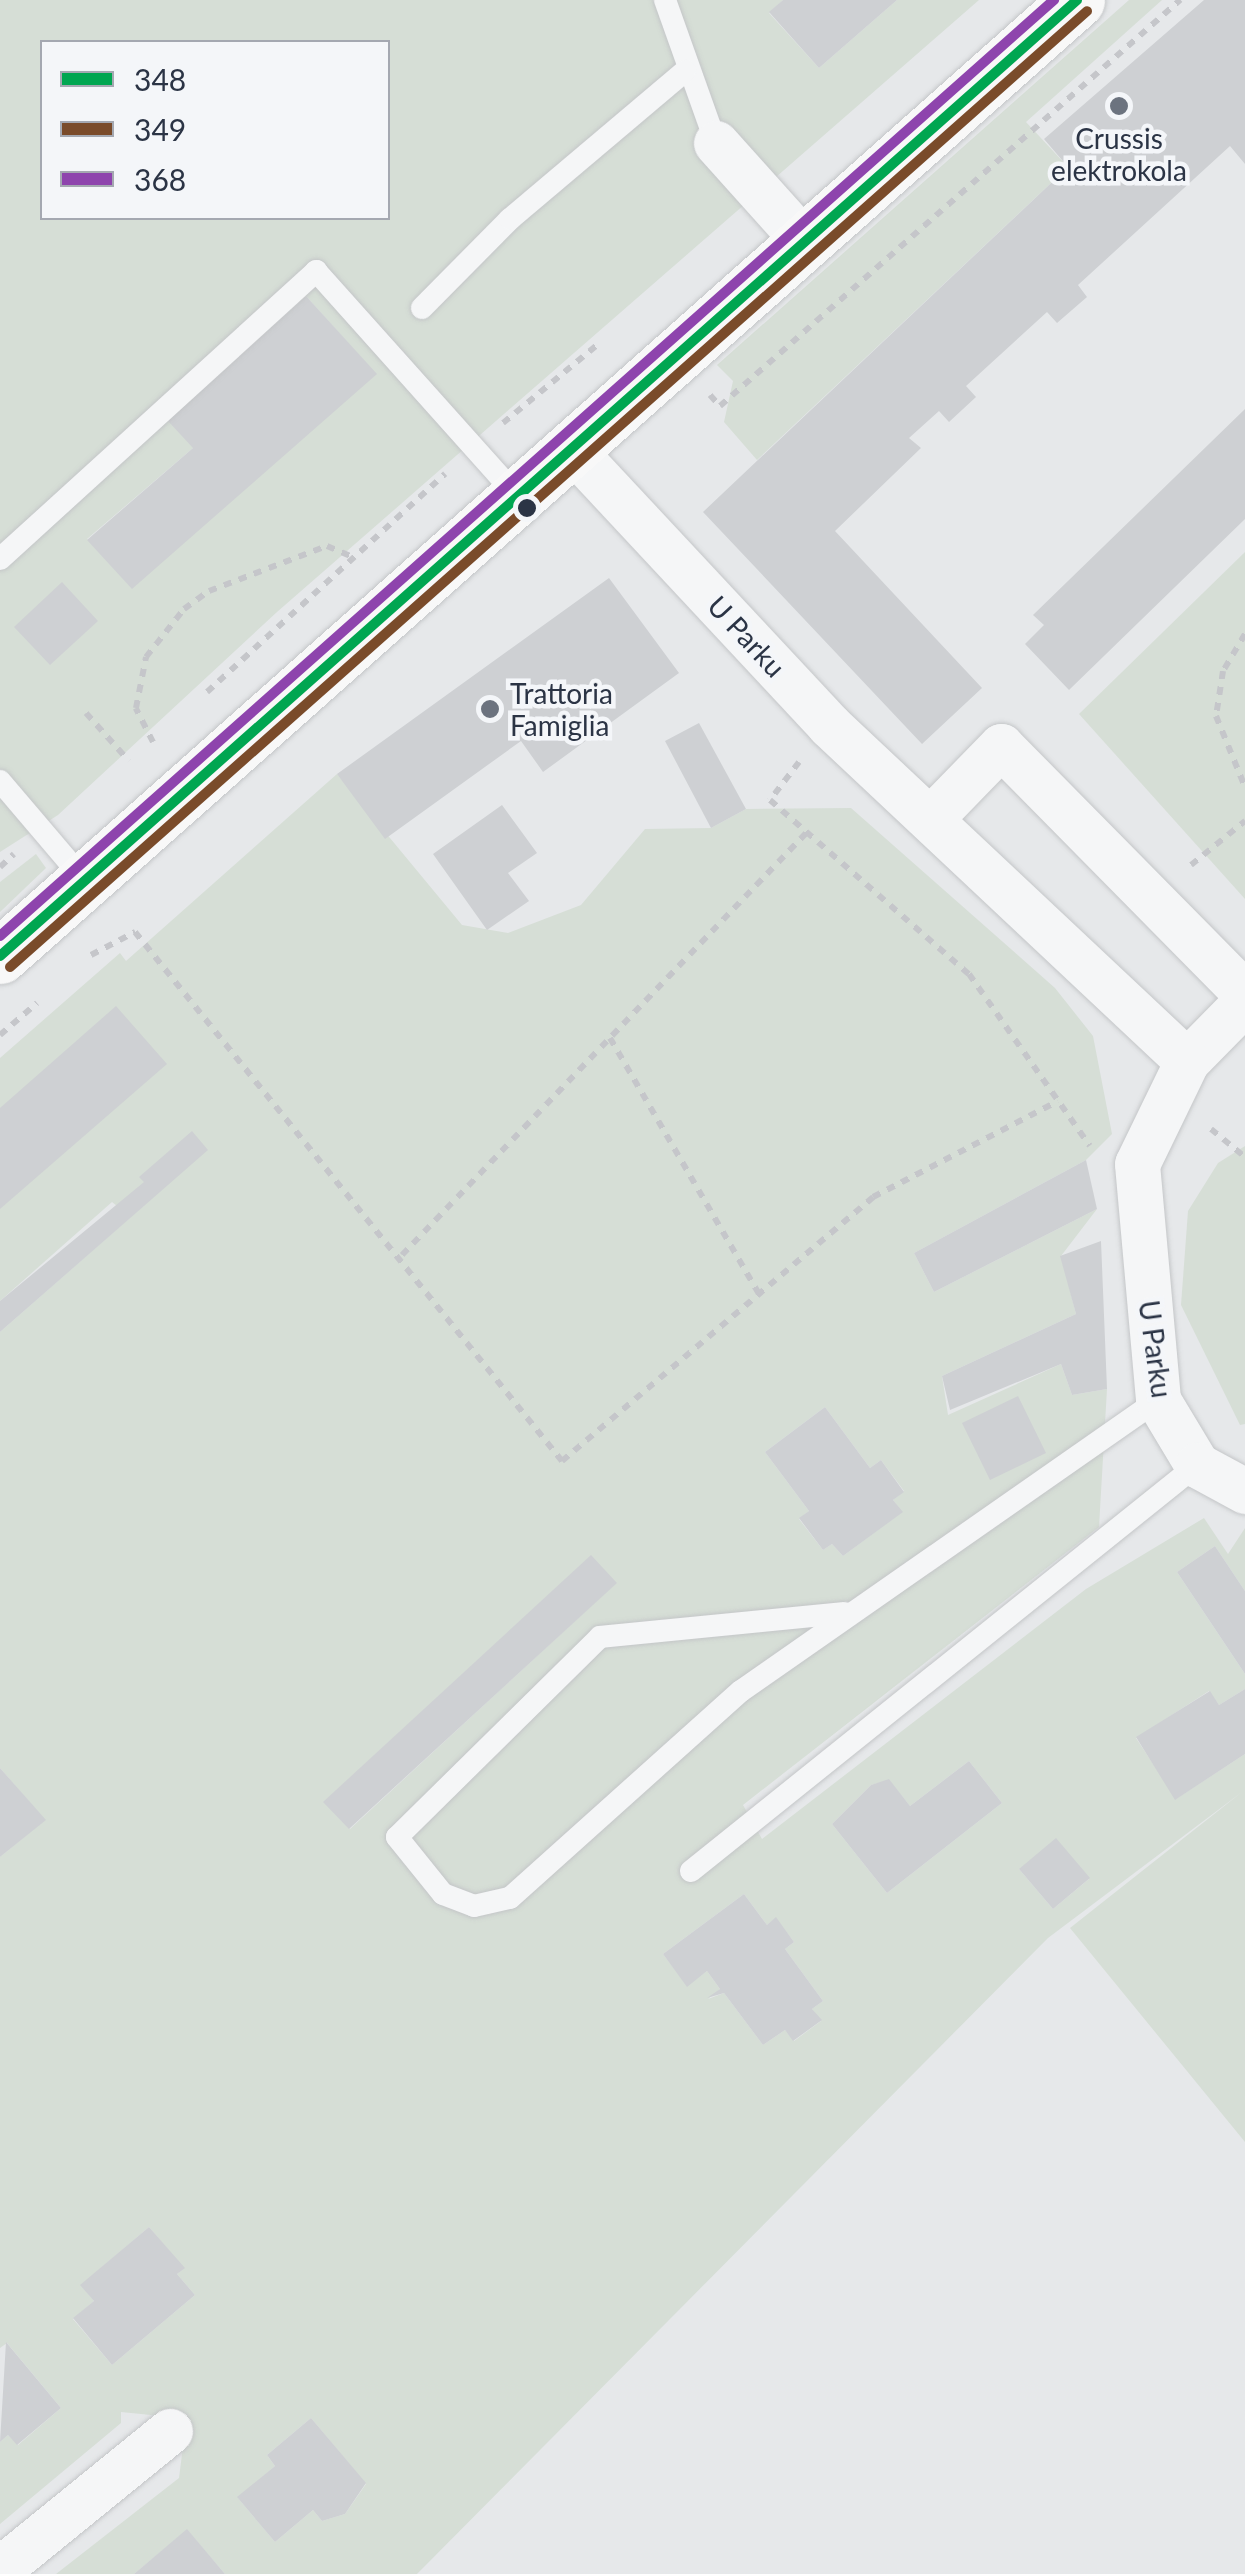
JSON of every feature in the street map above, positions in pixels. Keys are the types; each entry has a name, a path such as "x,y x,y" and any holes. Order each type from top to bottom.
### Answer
{"main road":[{"path":"0,956 570,446 1077,0"}],"street":[{"path":"716,143 803,240"},
{"name":"U Parku","path":"570,446 829,725 1187,1061"},
{"path":"930,819 1001,746 1245,993"},
{"path":"1137,1164 1187,1061 1245,1002"},
{"name":"U Parku","path":"1137,1164 1158,1400 1197,1464 1245,1491"},
{"path":"0,2569 170,2431"}],"lane":[{"path":"665,0 685,71 716,143"},
{"path":"422,308 510,219 685,71"},
{"path":"0,559 316,271 516,495"},
{"path":"0,781 85,881"},
{"path":"844,1613 600,1637 397,1837 443,1894 474,1906 510,1898 740,1691 844,1613 1158,1400"},
{"path":"691,1871 1197,1464"}],"path":[{"path":"153,742 136,708 146,657 184,609 209,591 327,546 351,556"},
{"path":"1245,634 1223,671 1216,716 1245,787"},
{"path":"86,713 130,762"},
{"path":"829,725 770,800 970,974 1092,1149 1137,1164"},
{"path":"1151,897 1245,821"},
{"path":"402,1255 809,830"},
{"path":"83,962 136,932 402,1255 562,1461 872,1197 1058,1101"},
{"path":"0,1035 42,998"},
{"path":"610,1038 759,1294"}],"shaded area":[{"path":"0,0 783,0 769,13 819,68 897,0 979,0 277,612 58,815 0,852","holes":["306,296 376,374 132,588 87,539 193,448 193,394"]},
{"path":"1129,0 1162,0 1026,122 1068,167 757,460 724,422 733,381 717,365"},
{"path":"1245,552 1245,899 1079,714"},
{"path":"337,774 462,925 508,933 581,905 645,829 711,828 746,809 851,808 1055,988 1093,1036 1112,1134 1086,1160 914,1253 934,1292 1097,1209 1061,1256 1076,1314 942,1376 948,1415 1061,1364 1072,1395 1107,1389 1099,1527 743,1805 762,1839 1086,1589 1204,1518 1228,1554 1245,1528 1245,1591 1215,1546 1177,1572 1245,1674 1245,1689 1219,1705 1209,1691 1136,1738 1176,1799 1245,1754 1245,2142 1070,1928 1242,1792 1048,1938 417,2574 225,2574 187,2530 134,2574 56,2574 179,2478 185,2431 171,2417 121,2412 121,2423 0,2524 0,2442 8,2435 18,2445 61,2408 7,2343 0,2348 0,1857 45,1820 0,1768 0,1332 207,1150 117,1206 112,1202 0,1301 0,1058 120,953 126,961","holes":["825,1407 870,1468 881,1460 904,1491 893,1500 902,1512 843,1556 832,1544 823,1550 799,1519 809,1511 765,1452","616,1583 350,1829 324,1802","969,1761 1002,1803 887,1893 832,1824 871,1785 889,1780 910,1806","1019,1869 1089,1879 1053,1909","744,1894 767,1925 776,1918 794,1942 785,1949 823,2001 812,2009 821,2021 794,2041 785,2030 763,2045 724,1993 708,1999 720,1989 707,1971 687,1986 663,1954","149,2227 184,2268 177,2274 195,2295 112,2365 73,2319 94,2301 81,2285","311,2418 366,2484 345,2514 322,2521 313,2510 275,2542 238,2498 275,2466 267,2455"]},
{"path":"36,854 46,868 0,912 0,882"},
{"path":"1245,1146 1245,1424 1240,1425 1181,1305 1188,1211 1218,1163"}],"building":[{"path":"783,0 897,0 819,68 769,12"},
{"path":"1204,0 1245,0 1245,164 1230,146 1078,285 1087,297 1057,323 1047,312 966,386 976,397 949,422 939,411 909,438 921,448 835,531 982,688 922,744 703,512 1068,167 1044,139"},
{"path":"306,296 377,374 132,589 87,540 193,448 168,421"},
{"path":"1245,409 1245,519 1069,690 1025,644 1044,625 1033,615"},
{"path":"609,578 679,673 543,772 521,741 385,839 337,774"},
{"path":"62,582 98,621 50,665 14,627"},
{"path":"699,723 746,809 711,828 665,741"},
{"path":"502,805 537,853 508,873 529,901 487,930 433,854"},
{"path":"116,1006 167,1064 0,1209 0,1108"},
{"path":"192,1131 208,1150 0,1332 0,1301 144,1182 139,1177"},
{"path":"1086,1160 1097,1209 934,1292 914,1253"},
{"path":"1101,1241 1107,1389 1072,1395 1061,1364 950,1410 942,1376 1076,1314 1060,1256"},
{"path":"1018,1396 1046,1453 990,1480 962,1423"},
{"path":"825,1407 870,1468 881,1460 904,1492 893,1500 903,1512 843,1556 832,1544 823,1550 799,1518 809,1511 765,1452"},
{"path":"1215,1546 1245,1591 1245,1674 1177,1572"},
{"path":"591,1555 617,1583 349,1829 323,1802"},
{"path":"1245,1689 1245,1754 1175,1800 1136,1737 1210,1691 1219,1705"},
{"path":"969,1761 1002,1803 887,1893 832,1824 871,1785 889,1779 910,1806"},
{"path":"0,1768 46,1820 0,1857"},
{"path":"1056,1838 1090,1878 1053,1909 1019,1869"},
{"path":"744,1894 767,1925 776,1917 794,1942 785,1949 823,2001 812,2009 822,2020 793,2041 785,2030 763,2045 724,1993 707,1998 720,1989 707,1971 687,1987 663,1954"},
{"path":"149,2227 185,2268 177,2274 195,2295 112,2365 73,2318 94,2301 80,2285"},
{"path":"6,2342 61,2408 17,2445 8,2435 0,2442"},
{"path":"311,2418 366,2483 345,2514 322,2521 313,2510 275,2542 237,2497 275,2466 267,2455"},
{"path":"187,2529 225,2574 134,2574"}],"transit line":[{"name":"368","path":"0,936 1054,0"},
{"name":"348","path":"0,956 1077,0"},
{"name":"349","path":"10,967 1087,11"}],"place":[{"name":"Crussis elektrokola","path":"1119,106"},
{"name":"Trattoria Famiglia","path":"490,709"}]}
